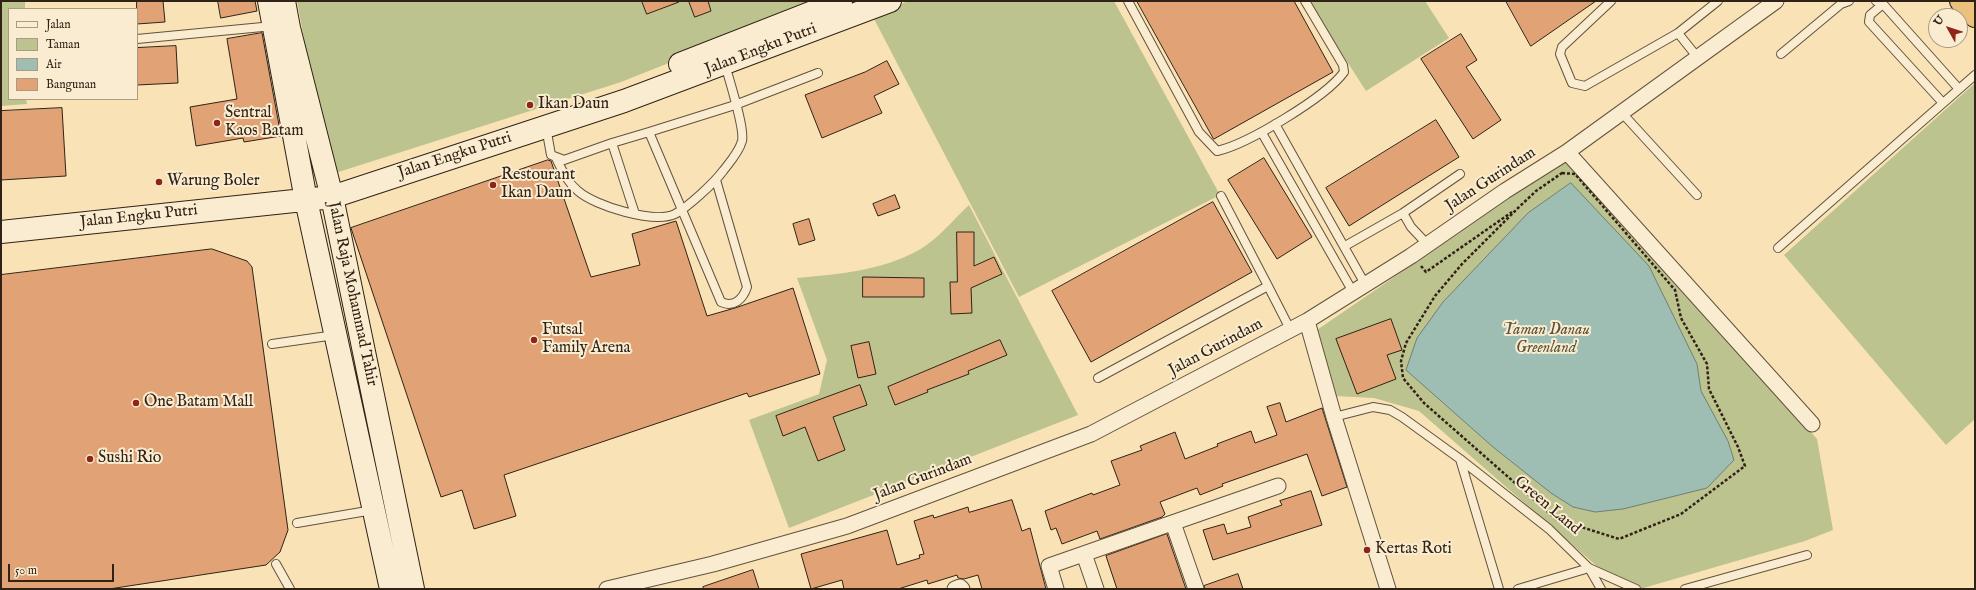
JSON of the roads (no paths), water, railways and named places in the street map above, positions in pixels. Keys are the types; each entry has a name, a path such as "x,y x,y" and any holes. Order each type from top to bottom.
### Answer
{"highway":[{"path":"1961,1 1975,16"}],"main road":[{"name":"Jalan Raja Mohammad Tahir","path":"269,1 305,193 391,589"},
{"name":"Jalan Raja Mohammad Tahir","path":"284,1 330,189 413,589"},
{"name":"Jalan Engku Putri","path":"330,189 625,86 841,1"},
{"name":"Jalan Engku Putri","path":"1,232 330,189 546,126 624,101 890,1"},
{"name":"Jalan Engku Putri","path":"1,218 305,193"}],"street":[{"name":"Jalan Gurindam","path":"607,589 713,564 847,526 1091,434 1307,321 1411,256 1505,191 1567,152 1776,1"},
{"path":"1567,152 1812,424"},
{"path":"1307,321 1334,417 1388,589"},
{"path":"1056,589 1049,566 1278,486"},
{"path":"1173,523 1196,589"},
{"path":"1084,554 1096,589"}],"lane":[{"path":"1128,1 1199,132 1217,151 1223,150 1262,132 1275,124 1316,98 1344,72 1343,65 1305,1"},
{"path":"1611,1 1562,47 1560,54 1572,83 1585,86 1678,33 1718,1"},
{"path":"1781,54 1842,4 1849,1"},
{"path":"1943,103 1869,22 1870,15 1879,2 1959,89"},
{"path":"138,39 273,26"},
{"path":"1678,33 1698,58"},
{"path":"556,158 564,175 578,191 608,206 635,214 654,217 674,214 681,210 716,180 736,154 742,140 743,129 735,105 725,63"},
{"path":"546,126 551,155 564,160 612,143 735,105 818,73"},
{"path":"1778,248 1975,75"},
{"path":"1622,113 1697,195"},
{"path":"1275,124 1345,246 1359,288"},
{"path":"649,132 721,302 727,304 736,303 741,299 747,286 716,180"},
{"path":"1262,132 1359,288"},
{"path":"612,143 635,214"},
{"path":"1345,246 1403,213 1460,174"},
{"path":"1221,196 1290,329"},
{"path":"1403,213 1411,227 1427,244"},
{"path":"1098,378 1268,286"},
{"path":"272,344 336,335"},
{"name":"Green Land","path":"1334,417 1373,407 1390,410 1460,459 1549,529 1589,568 1601,589"},
{"path":"1460,459 1499,589"},
{"path":"297,523 374,510"},
{"path":"1685,589 1807,555"},
{"path":"276,564 290,589"},
{"path":"1518,589 1589,568 1636,589"}],"water":[{"path":"1571,183 1649,266 1697,364 1701,391 1728,441 1734,460 1707,488 1623,509 1595,512 1573,507 1551,493 1493,447 1406,370 1417,338 1443,302 1528,213"}],"place":[{"name":"Ikan Daun","path":"530,105"},
{"name":"Sentral Kaos Batam","path":"217,123"},
{"name":"Warung Boler","path":"159,182"},
{"name":"Restourant Ikan Daun","path":"493,185"},
{"name":"Futsal Family Arena","path":"534,340"},
{"name":"One Batam Mall","path":"136,403"},
{"name":"Sushi Rio","path":"90,459"},
{"name":"Kertas Roti","path":"1367,550"}],"park label":[{"name":"Taman Danau Greenland","path":"1546,340"}]}
